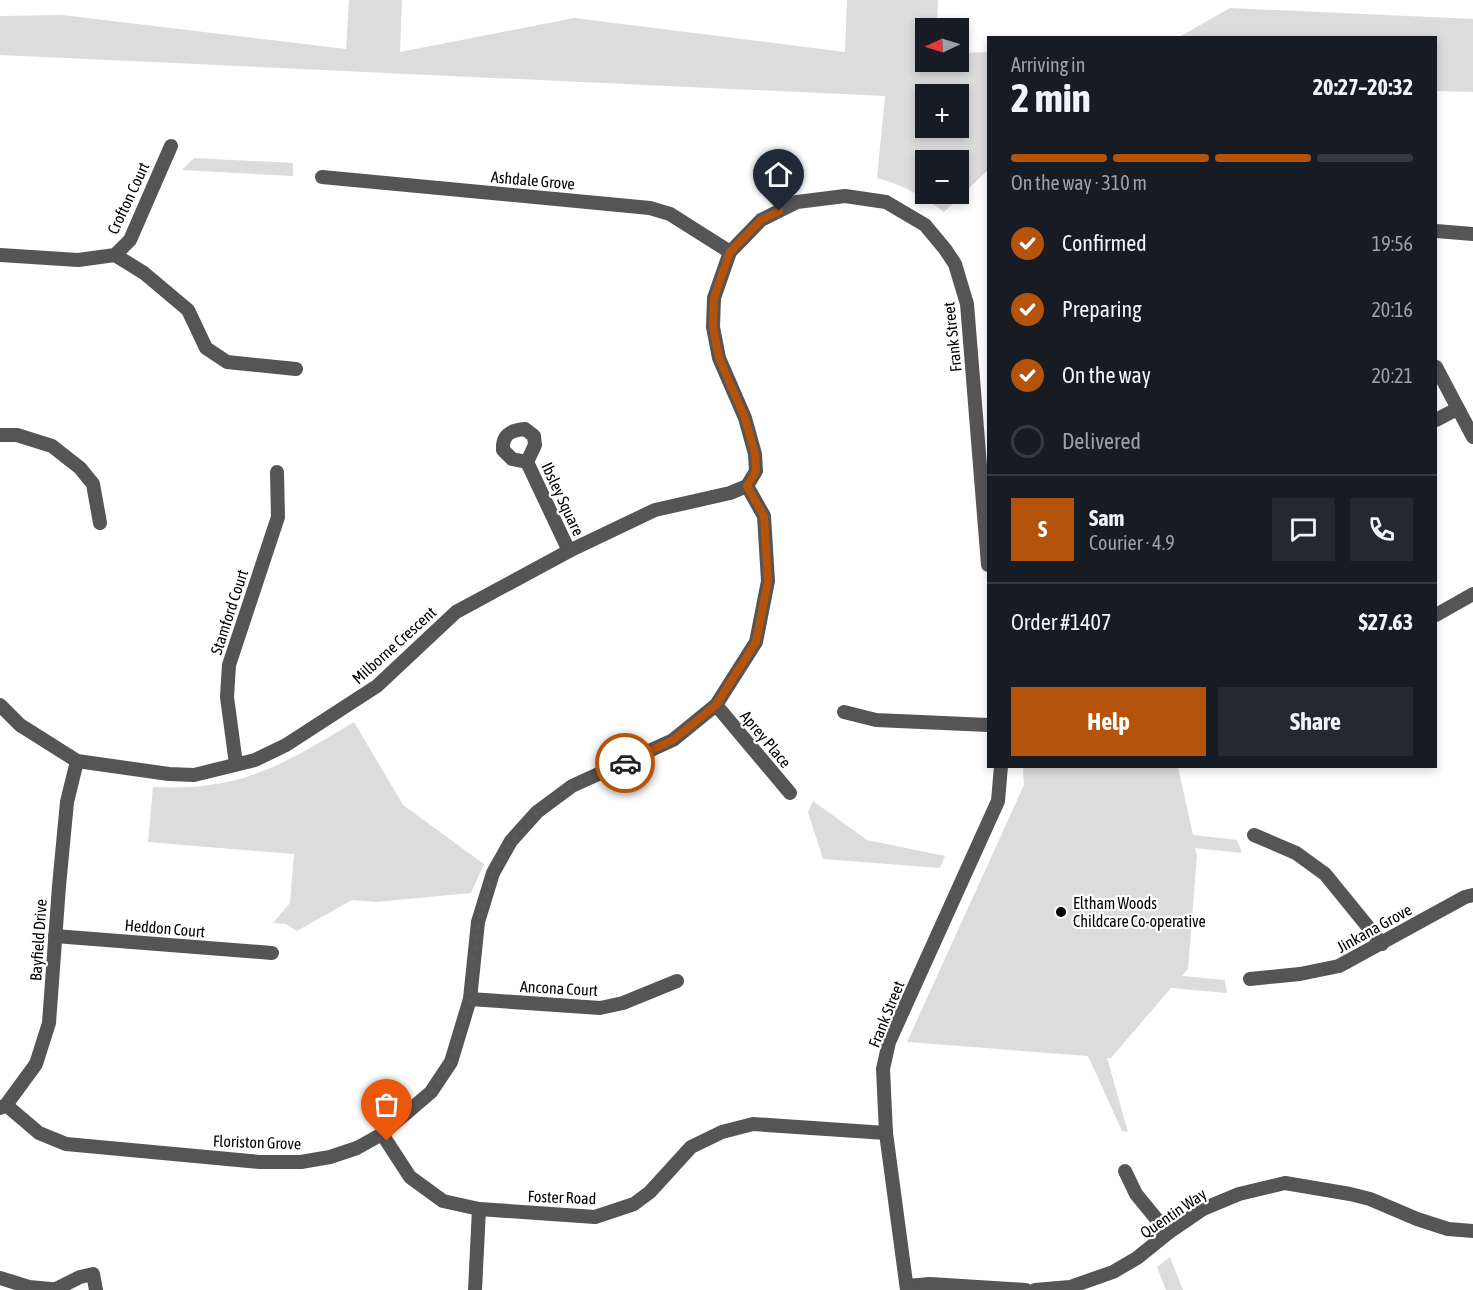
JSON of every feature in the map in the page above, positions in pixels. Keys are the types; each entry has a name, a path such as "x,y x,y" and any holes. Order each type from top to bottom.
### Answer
{"street":[{"name":"Crofton Court","path":"0,255 78,260 115,255 130,240 171,146"},
{"name":"Ashdale Grove","path":"322,177 650,208 670,214 730,252"},
{"name":"Frank Street","path":"747,486 756,471 755,454 745,418 719,358 713,327 714,298 730,252 761,220 797,202 845,196 886,202 925,225 955,264 963,285 984,445 987,535"},
{"path":"1437,231 1473,234"},
{"path":"115,255 144,273 188,310 206,348 226,362 296,369"},
{"path":"1437,369 1473,437"},
{"path":"1437,419 1457,409"},
{"path":"0,435 16,435 52,446 80,468 93,484 100,523"},
{"name":"Ibsley Square","path":"527,462 569,551"},
{"name":"Stamford Court","path":"236,764 227,697 229,665 278,517 277,472"},
{"name":"Milborne Crescent","path":"0,705 20,725 77,761 194,775 255,760 286,745 377,686 456,612 569,551 655,510 730,493 747,486"},
{"name":"Floriston Grove","path":"3,1106 39,1133 66,1144 260,1162 301,1162 330,1157 357,1148 382,1134 431,1092 451,1062 470,999 478,922 493,873 511,842 537,812 572,786 673,740 716,705 756,642 768,581 764,516 747,486"},
{"path":"1437,614 1473,594"},
{"name":"Aprey Place","path":"716,705 790,793"},
{"path":"844,712 876,720 987,725"},
{"name":"Bayfield Drive","path":"3,1106 36,1064 49,1023 67,802 77,761"},
{"name":"Frank Street","path":"907,1288 886,1133 883,1069 889,1042 998,801 1001,768"},
{"path":"1254,835 1296,853 1325,874 1382,944"},
{"name":"Jinkana Grove","path":"1250,979 1300,974 1339,966 1465,897 1473,895"},
{"name":"Heddon Court","path":"55,936 272,953"},
{"name":"Ancona Court","path":"470,999 600,1008 623,1003 677,981"},
{"name":"Foster Road","path":"382,1134 410,1177 443,1201 479,1209 595,1217 634,1204 650,1192 691,1147 722,1132 753,1124 886,1133"},
{"path":"1125,1171 1136,1194 1168,1233"},
{"name":"Quentin Way","path":"1035,1290 1070,1287 1113,1272 1137,1258 1203,1209 1239,1194 1285,1184 1370,1199 1448,1229 1473,1231"},
{"path":"475,1290 479,1209"},
{"path":"0,1278 29,1287 59,1289 80,1277 93,1274 96,1290"},
{"path":"907,1288 930,1284 1026,1290"}],"shaded area":[{"path":"349,0 402,0 400,52 574,18 845,52 847,0 938,0 937,18 915,18 915,72 969,72 969,53 987,52 987,171 969,188 969,150 915,150 915,194 877,178 885,96 0,55 0,16 62,15 346,49"},
{"path":"1230,8 1473,19 1473,92 1437,91 1437,36 1181,36"},
{"path":"194,158 293,163 293,176 182,170"},
{"path":"932,204 952,204 944,212"},
{"path":"354,722 403,805 484,864 471,893 376,902 352,900 297,931 286,924 273,923 290,903 294,854 148,842 153,787 211,785 236,780 282,763"},
{"path":"1023,768 1178,768 1193,835 1237,840 1242,853 1195,848 1197,855 1188,969 1182,976 1225,980 1227,993 1171,988 1111,1058 1107,1058 1128,1132 1122,1131 1088,1056 907,1042 1024,785"},
{"path":"813,801 867,840 945,856 940,868 823,859 808,812"},
{"path":"1170,1257 1183,1290 1166,1290 1157,1267"}],"way so far":[{"path":"387,1141 382,1134 431,1092 451,1062 470,999 478,922 493,873 511,842 537,812 572,786 625,763"}],"place":[{"name":"Eltham Woods Childcare Co-operative","path":"1061,912"}],"route":[{"path":"625,763 673,740 716,705 756,642 768,581 764,516 747,486 756,471 755,454 745,418 719,358 713,327 714,298 730,252 761,220 779,211"}]}
